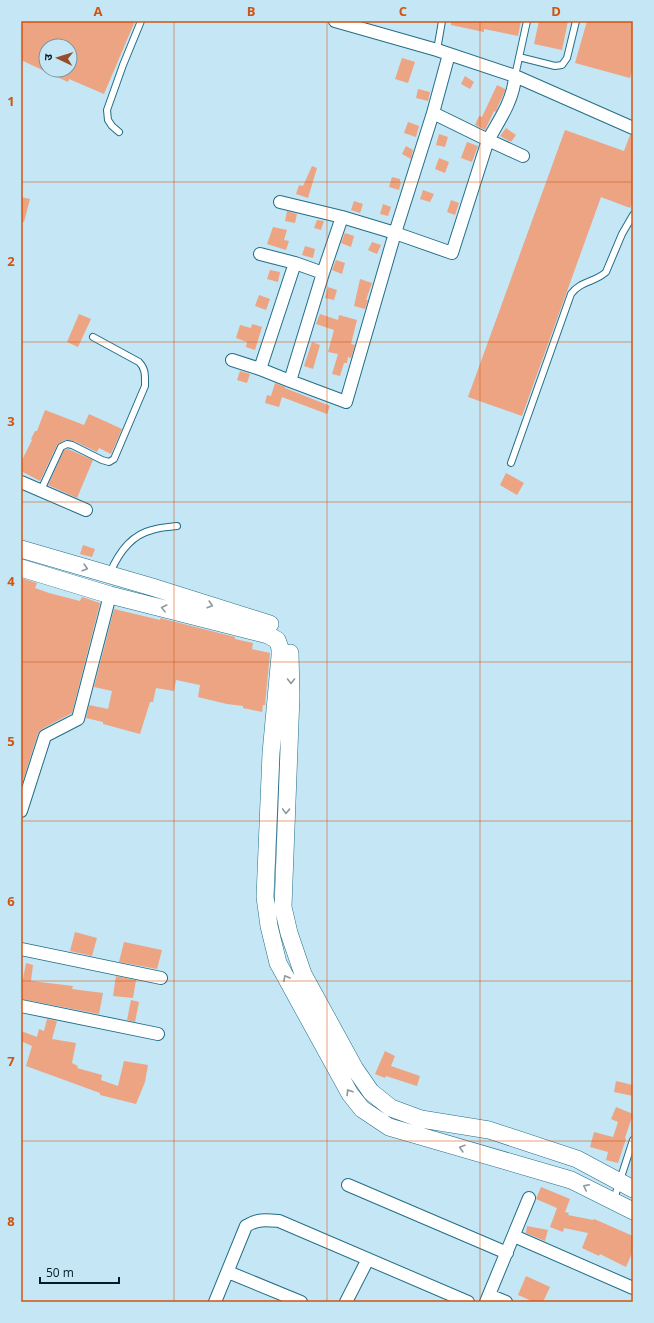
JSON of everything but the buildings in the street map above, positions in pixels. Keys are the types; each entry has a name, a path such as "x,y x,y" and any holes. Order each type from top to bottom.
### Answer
{"street":[{"path":"335,21 443,52 514,76 633,128"},
{"path":"232,360 260,369 346,402 395,233 434,113 443,52"},
{"path":"280,202 342,217 395,233 452,253 488,140 502,116 508,102 514,83 514,76"},
{"path":"434,113 523,156"},
{"path":"290,381 323,272 342,217"},
{"path":"260,254 323,272"},
{"path":"260,369 295,263"},
{"path":"21,482 86,510"},
{"path":"21,549 274,626 282,631 289,640 291,696 283,907 289,933 303,974 355,1069 371,1092 391,1108 421,1119 496,1132 577,1159 626,1185"},
{"path":"52,578 58,560"},
{"path":"21,568 110,595 271,636 277,640 280,648 280,656 271,753 265,897 269,926 278,963 350,1094 362,1109 388,1127 571,1180 633,1211"},
{"path":"21,811 45,736 78,719 110,595"},
{"path":"21,949 161,978"},
{"path":"21,1006 158,1034"},
{"path":"348,1185 507,1252"},
{"path":"506,1302 488,1299 529,1198"},
{"path":"215,1302 246,1226 253,1221 263,1220 279,1221 468,1302"},
{"path":"514,1236 633,1288"},
{"path":"346,1302 368,1259"},
{"path":"228,1272 301,1302"}],"lane":[{"path":"119,132 108,120 107,110 141,21"},
{"path":"442,21 443,52"},
{"path":"514,76 527,21"},
{"path":"519,57 555,66 562,65 568,58 576,21"},
{"path":"512,463 572,294 579,285 598,278 606,272 622,234 633,215"},
{"path":"41,490 61,446 67,444 72,445 109,462 114,459 145,386 144,367 139,362 93,337"},
{"path":"110,575 123,550 132,540 153,529 177,526"},
{"path":"613,1201 626,1185 633,1140"}]}
